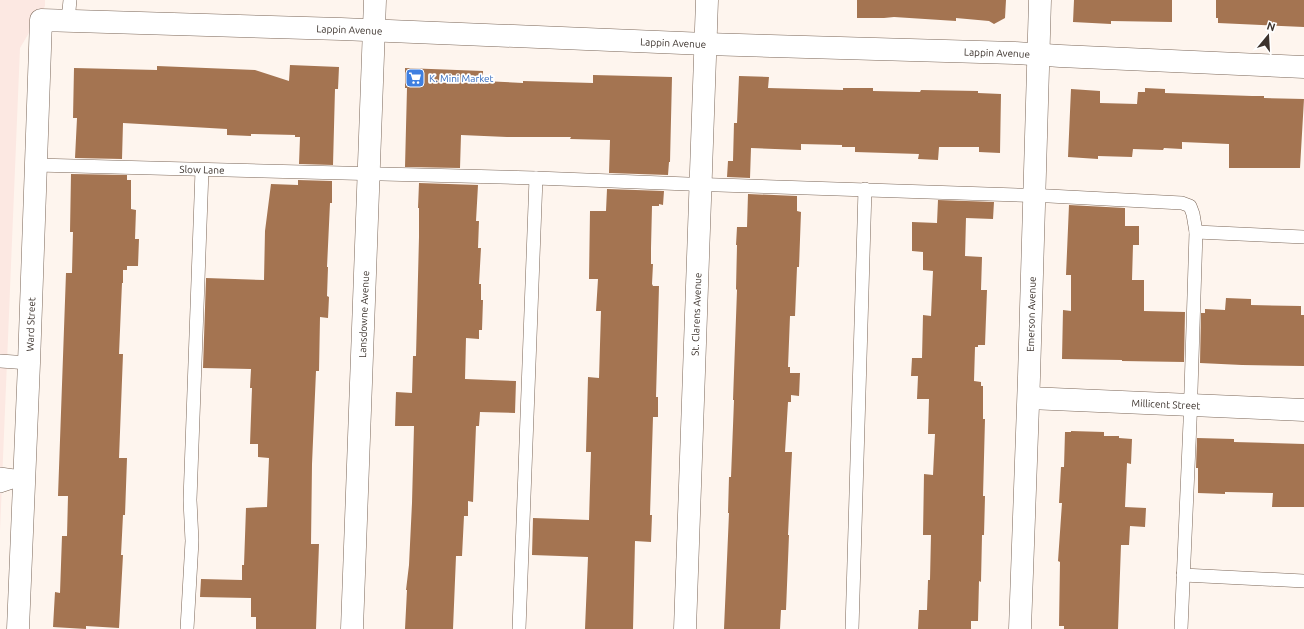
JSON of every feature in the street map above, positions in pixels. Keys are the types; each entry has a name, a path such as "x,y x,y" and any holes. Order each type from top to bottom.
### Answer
{"street":[{"name":"Lansdowne Avenue","path":"352,629 375,0"},
{"name":"St. Clarens Avenue","path":"686,629 707,0"},
{"name":"Emerson Avenue","path":"1020,629 1029,398 1040,0"},
{"name":"Lappin Avenue","path":"42,20 706,44 1015,53 1304,68"},
{"name":"Ward Street","path":"18,629 42,20"},
{"name":"Millicent Street","path":"1029,398 1304,410"}],"lane":[{"path":"68,21 70,0"},
{"name":"Slow Lane","path":"36,165 536,178 701,185 1034,195 1182,203 1190,206 1196,232"},
{"path":"187,629 192,541 190,500 202,170"},
{"path":"519,629 536,178"},
{"path":"852,629 865,189"},
{"path":"1181,629 1196,232 1304,238"},
{"path":"0,361 29,363"},
{"path":"0,474 24,478"},
{"path":"0,486 24,478"},
{"path":"1183,575 1304,581"}],"shaded area":[{"path":"0,0 45,0 45,6 20,48 0,531"}],"building":[{"path":"857,0 1006,0 1005,18 994,24 989,21 956,18 956,21 894,17 857,18"},
{"path":"1074,0 1172,0 1172,22 1111,21 1111,24 1073,22"},
{"path":"1216,0 1304,0 1304,27 1218,23 1218,18 1216,18"},
{"path":"290,65 339,67 338,89 335,89 333,165 299,164 300,137 295,137 295,135 227,135 227,129 123,123 122,159 75,158 77,118 73,118 74,68 157,70 157,66 255,70 289,81"},
{"path":"405,68 483,71 483,81 523,83 523,81 593,83 593,75 672,77 670,162 668,175 609,173 610,140 570,139 571,137 461,135 460,168 405,167 407,88 405,88"},
{"path":"739,76 769,77 768,88 843,90 843,88 873,88 873,91 978,91 978,93 1001,94 1000,153 979,152 979,147 939,147 938,160 918,159 919,154 855,152 855,147 842,147 842,145 801,144 801,150 751,148 750,178 727,177 728,161 733,161 734,123 737,123"},
{"path":"1145,88 1165,89 1165,93 1264,96 1264,98 1304,99 1300,168 1229,168 1229,144 1182,142 1182,149 1133,149 1132,157 1098,156 1098,159 1068,157 1071,89 1100,91 1100,103 1137,104 1138,92 1145,92"},
{"path":"71,174 127,175 127,180 131,180 131,209 136,210 135,239 139,239 138,266 127,266 127,270 123,270 119,354 123,354 119,458 127,458 125,515 123,515 121,555 123,555 119,628 86,626 86,629 53,627 55,592 60,593 62,536 67,536 68,496 58,496 66,273 72,273 73,232 70,232"},
{"path":"298,180 332,181 332,203 330,203 327,267 327,296 329,297 328,318 320,317 319,371 316,371 312,464 311,544 319,544 316,629 256,629 256,617 251,617 251,598 200,597 201,579 242,580 246,508 267,507 269,458 258,457 258,444 250,444 252,388 250,388 251,369 203,368 206,278 264,280 265,231 271,184 298,185"},
{"path":"419,183 478,185 476,221 479,221 478,248 481,248 479,284 481,284 481,300 483,300 482,330 479,330 479,339 466,338 465,379 516,381 515,413 480,412 479,426 476,426 473,502 468,501 468,516 464,516 462,556 456,556 453,629 405,629 412,503 414,426 395,426 396,392 412,393 413,356 416,356"},
{"path":"607,189 664,191 663,205 659,204 659,206 652,206 652,284 653,286 659,286 656,397 658,397 658,417 653,417 650,515 652,515 651,542 635,541 633,629 585,629 588,557 532,555 533,518 589,520 591,452 586,452 588,377 599,378 601,311 596,311 598,279 589,279 590,211 606,211"},
{"path":"748,194 797,196 797,211 801,212 795,316 790,316 788,367 790,367 790,373 800,373 799,396 791,395 791,402 788,402 785,452 792,452 786,610 781,610 780,629 724,629 729,477 731,477 734,400 737,290 736,245 737,227 747,227"},
{"path":"938,200 994,202 993,219 966,218 965,256 982,257 981,290 987,290 985,345 978,345 978,347 975,347 974,381 981,382 981,386 983,386 983,419 985,419 983,496 985,496 981,582 979,581 978,621 971,621 971,629 918,629 919,610 927,610 928,580 930,580 931,535 923,535 924,474 933,475 935,434 928,434 929,399 917,399 918,376 911,376 912,358 922,358 923,315 931,316 933,271 923,270 923,252 912,251 912,222 937,223"},
{"path":"1069,205 1125,208 1125,226 1139,226 1139,245 1133,245 1132,280 1144,280 1144,311 1185,312 1184,362 1062,359 1063,310 1071,311 1071,275 1066,275"},
{"path":"1226,298 1251,299 1251,305 1301,306 1301,315 1304,315 1304,366 1200,363 1201,313 1205,313 1205,309 1225,310"},
{"path":"1065,432 1104,432 1104,436 1119,436 1119,438 1132,439 1131,464 1127,463 1125,507 1146,508 1145,527 1130,526 1129,545 1121,545 1118,629 1064,629 1064,626 1059,626 1060,562 1058,561 1062,503 1059,503 1061,467 1064,467"},
{"path":"1197,438 1234,439 1234,442 1304,444 1304,507 1272,507 1273,493 1198,493 1198,468 1196,468"}],"place":[{"name":"K. Mini Market","path":"415,78"}]}
